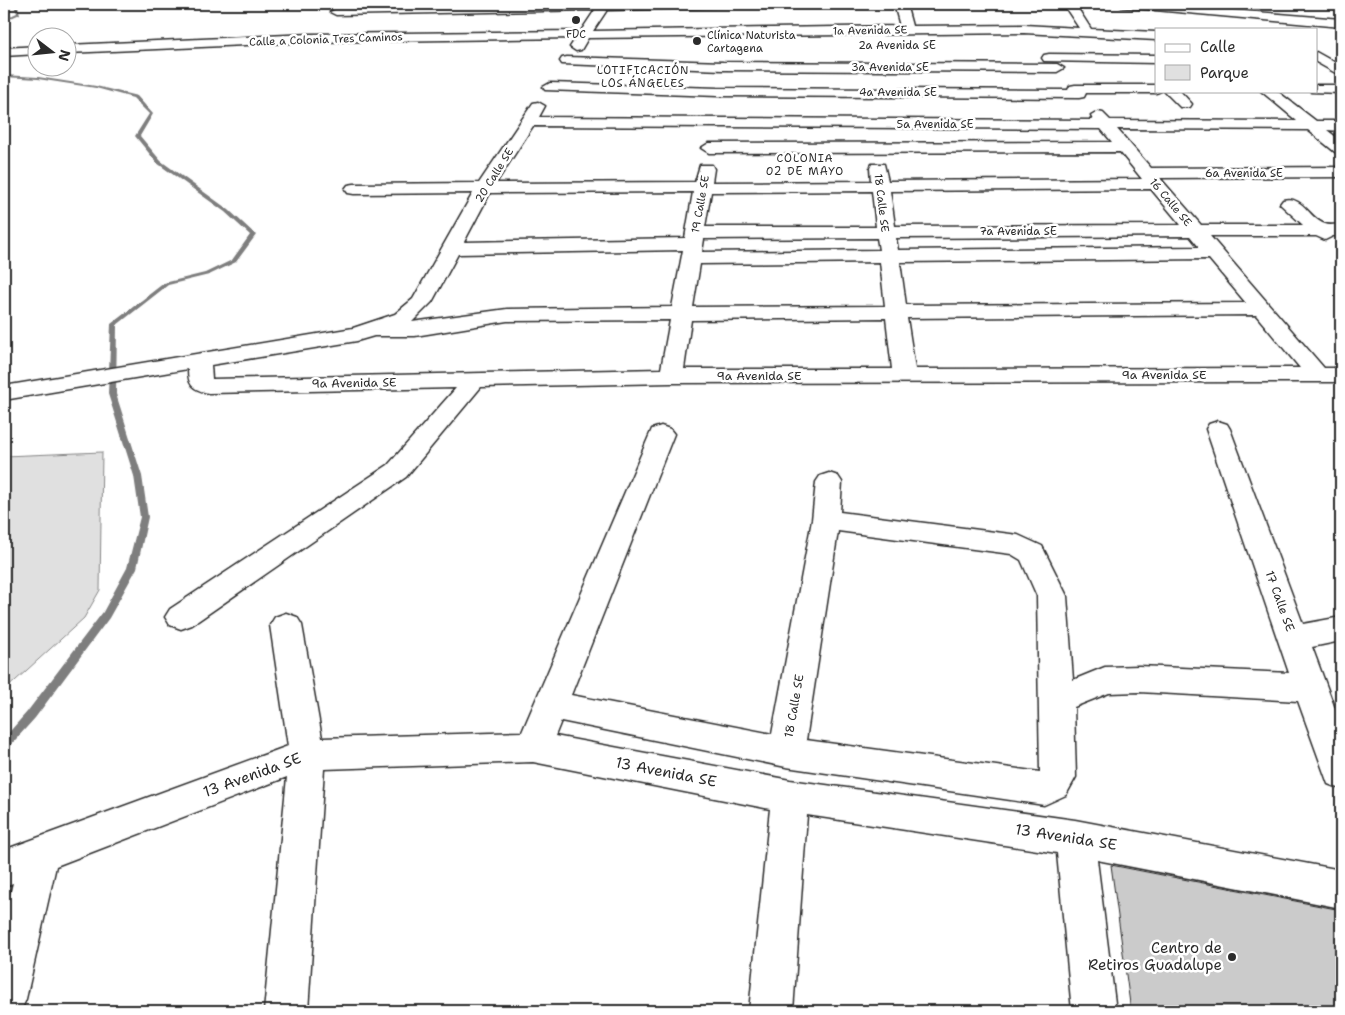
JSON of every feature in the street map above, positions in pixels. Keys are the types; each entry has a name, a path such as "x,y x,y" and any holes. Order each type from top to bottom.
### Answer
{"street":[{"path":"336,12 604,5 740,4"},
{"path":"900,4 906,30"},
{"path":"1069,4 1087,32"},
{"path":"1122,4 1341,23"},
{"name":"20 Calle SE","path":"372,329 403,319 422,302 485,187 604,5"},
{"name":"1a Avenida SE","path":"584,34 728,38 863,49 906,30 1024,29 1155,36"},
{"name":"16 Calle SE","path":"1024,29 1318,375"},
{"name":"Calle a Colonia Tres Caminos","path":"78,49 310,38 584,34"},
{"path":"728,38 814,44"},
{"name":"19 Calle SE","path":"671,376 728,38"},
{"name":"3a Avenida SE","path":"567,61 723,66 863,49 1053,63 1155,59"},
{"name":"18 Calle SE","path":"863,49 904,376"},
{"path":"4,52 28,51"},
{"path":"1319,53 1341,60"},
{"path":"1319,53 1341,72"},
{"path":"1136,59 1149,71"},
{"name":"4a Avenida SE","path":"550,87 718,92 1155,89"},
{"path":"1318,89 1341,89"},
{"path":"1172,92 1185,104"},
{"path":"1269,92 1341,149"},
{"name":"5a Avenida SE","path":"528,121 1341,126"},
{"path":"710,148 1124,147"},
{"name":"6a Avenida SE","path":"354,189 880,186 1341,172"},
{"path":"1289,204 1341,249"},
{"name":"7a Avenida SE","path":"693,245 886,232 1341,230"},
{"path":"452,248 693,245 889,256 1214,253"},
{"path":"4,393 357,334 372,329 415,329 507,315 1262,309"},
{"name":"9a Avenida SE","path":"199,360 200,382 208,386 671,376 1341,375"},
{"path":"181,617 397,471 475,380"},
{"name":"17 Calle SE","path":"1218,429 1341,773"},
{"path":"533,747 661,434"},
{"name":"18 Calle SE","path":"550,705 786,752 826,520 829,482"},
{"path":"786,752 1044,789 1054,784 1058,777 1057,696 1052,596 1032,553 1018,545 826,520"},
{"path":"286,624 307,754 286,1011"},
{"path":"1293,638 1341,629"},
{"path":"1057,696 1078,693 1105,680 1139,679 1311,688"},
{"name":"13 Avenida SE","path":"4,868 307,754 533,747 790,796 1075,838 1341,890"},
{"path":"771,1011 790,796"},
{"path":"1075,838 1094,1011"},
{"path":"4,999 40,853"}],"green space":[{"path":"102,452 100,590 84,618 4,691 4,456"}],"building":[{"name":"Centro de Retiros Guadalupe","path":"1111,865 1341,910 1341,1011 1131,1011"}],"waterway":[{"path":"4,20 19,13 16,6 19,4"},
{"path":"4,76 38,78 96,87 135,97 151,114 137,136 159,162 227,211 253,235 234,261 207,274 166,284 114,324 112,394 138,476 144,517 132,568 106,615 31,715 4,745"}],"place":[{"name":"FDC","path":"576,20"},
{"name":"Clínica Naturista Cartagena","path":"697,41"},
{"name":"Centro de Retiros Guadalupe","path":"1232,957"}],"district":[{"name":"LOTIFICACIÓN LOS ÁNGELES","path":"643,76"},
{"name":"COLONIA 02 DE MAYO","path":"805,164"}]}
